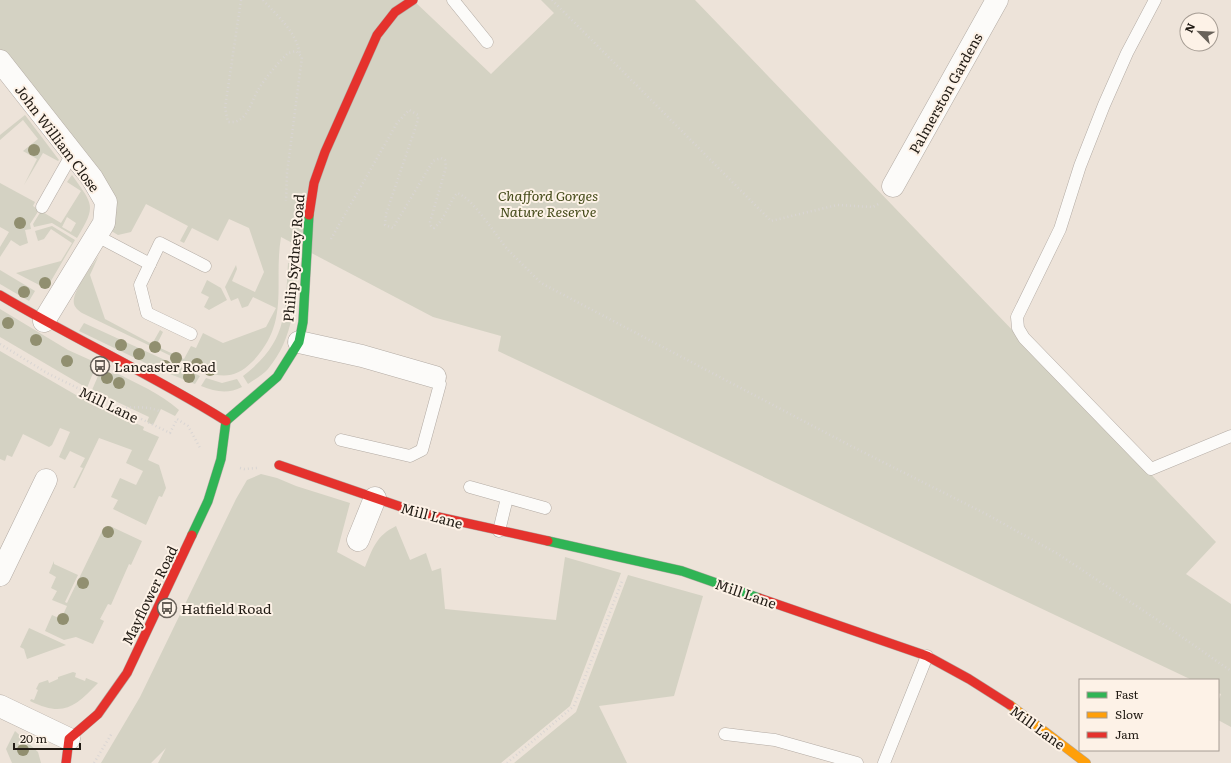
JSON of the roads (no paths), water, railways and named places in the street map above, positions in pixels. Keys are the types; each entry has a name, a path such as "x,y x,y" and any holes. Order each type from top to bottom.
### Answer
{"street":[{"name":"Philip Sydney Road","path":"226,420 277,377 299,342 303,322 309,206 314,183 325,152 377,35 395,12 414,0"},
{"name":"Palmerston Gardens","path":"893,186 997,0"},
{"name":"John William Close","path":"0,61 92,178 106,202 104,223 44,321"},
{"path":"0,296 44,321 190,398 226,420"},
{"path":"299,342 362,356 435,377"},
{"name":"Mayflower Road","path":"69,739 98,714 127,673 208,501 221,459 226,420"},
{"name":"Mill Lane","path":"279,465 416,512 682,571 927,656 957,671 1045,730 1086,763"},
{"path":"0,575 46,480"},
{"path":"358,540 375,498"},
{"path":"0,706 69,739 66,763"}],"lane":[{"path":"452,0 487,42"},
{"path":"1155,0 1127,53 1104,105 1080,166 1060,229 1017,317 1018,328 1024,338 1151,469 1231,436"},
{"path":"42,207 72,154"},
{"path":"97,236 150,264"},
{"path":"191,334 147,313 140,285 160,243 205,266"},
{"path":"340,440 410,456 422,450 440,384 435,377"},
{"path":"470,487 545,508"},
{"path":"499,531 506,498"},
{"path":"884,763 927,656"},
{"path":"725,734 775,740 857,763"}],"place":[{"name":"Lancaster Road","path":"100,366"},
{"name":"Hatfield Road","path":"167,608"}],"park label":[{"name":"Chafford Gorges Nature Reserve","path":"548,204"}]}
